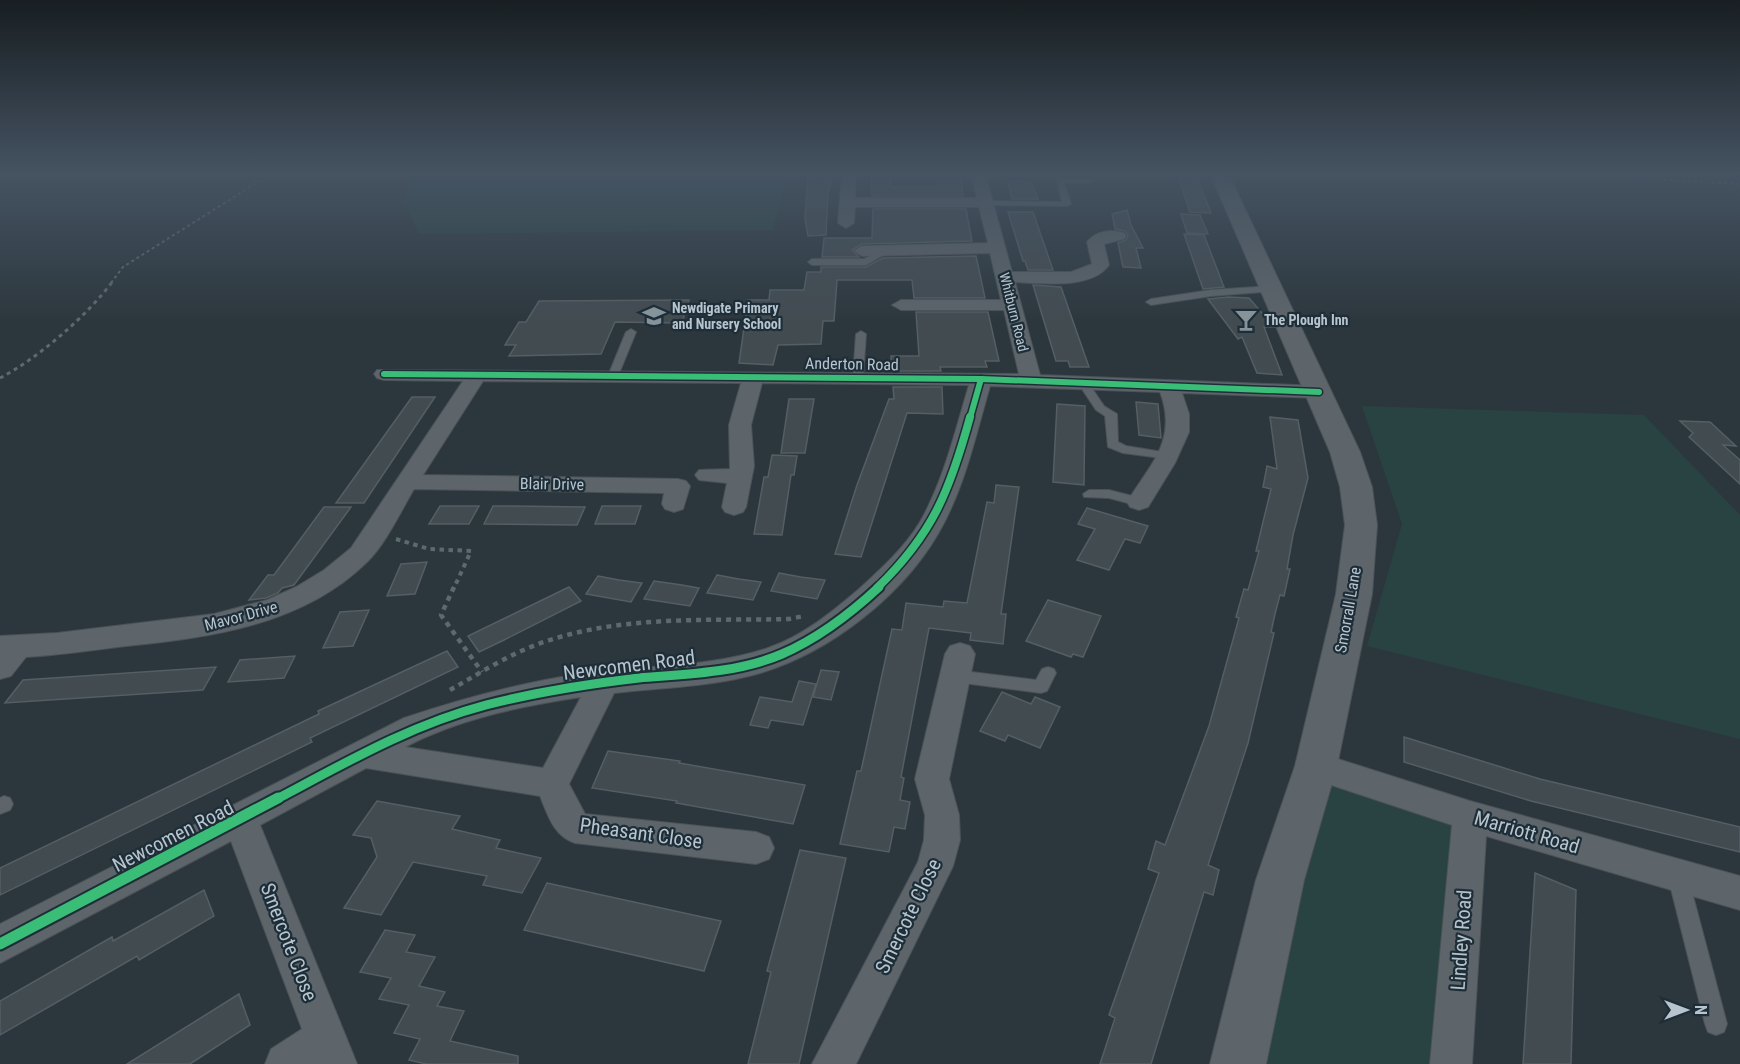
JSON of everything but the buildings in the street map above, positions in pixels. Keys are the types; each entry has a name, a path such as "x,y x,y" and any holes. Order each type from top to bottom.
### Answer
{"street":[{"name":"Whitburn Road","path":"991,223 1031,380"},
{"name":"Smorrall Lane","path":"1238,1064 1280,880 1316,766 1354,594 1361,525 1356,487 1345,452 1241,223"},
{"path":"1005,277 1076,277 1090,274 1101,265 1095,242 1106,236 1118,236"},
{"path":"862,250 884,255 998,248"},
{"path":"901,305 1012,305"},
{"name":"Anderton Road","path":"384,374 981,379 1319,392"},
{"name":"Mavor Drive","path":"6,654 229,622 270,611 306,595 340,574 360,554 477,375"},
{"path":"734,507 741,476 740,425 753,376"},
{"name":"Newcomen Road","path":"0,944 415,727 453,713 531,694 604,682 747,667 808,644 844,618 901,565 933,521 959,454 981,379"},
{"path":"1139,502 1165,456 1179,425 1178,412 1168,387"},
{"path":"707,475 741,476"},
{"name":"Blair Drive","path":"408,482 678,486 674,504"},
{"name":"Smercote Close","path":"833,1064 935,866 942,840 942,815 932,779 958,665"},
{"name":"Newcomen Road","path":"552,784 604,682"},
{"path":"361,754 552,784"},
{"name":"Marriott Road","path":"1316,766 1470,816 1740,893"},
{"name":"Pheasant Close","path":"552,784 563,811 575,828 756,848"},
{"name":"Lindley Road","path":"1451,1064 1470,816"},
{"name":"Smercote Close","path":"241,820 331,1051"},
{"path":"286,1064 331,1051"}],"lane":[{"path":"812,262 866,262 884,255"},
{"path":"1151,302 1211,292 1271,290"},
{"path":"613,376 631,332"},
{"path":"858,378 861,334"},
{"path":"1083,383 1100,408 1110,414 1112,444 1123,449 1165,456"},
{"path":"1089,494 1109,494 1139,502"},
{"path":"958,665 1041,687 1048,673"},
{"path":"1677,875 1716,1024"}],"path":[{"path":"0,378 25,365 101,297 123,267 193,223"},
{"path":"375,533 429,549 471,551 441,615 482,672 543,642 590,630 656,623 789,619 809,614"}],"green space":[{"path":"414,223 775,223 773,230 419,234"},
{"path":"1362,406 1644,415 1740,515 1740,739 1367,646 1402,524"},
{"path":"1325,779 1455,821 1430,1064 1260,1064"}],"cycle path":[{"path":"384,374 981,379 1319,392"},
{"path":"0,944 415,727 484,705 556,689 749,665 780,655 811,640 842,619 875,590 907,558 927,531 955,469 981,379"}],"place":[{"name":"Newdigate Primary and Nursery School","path":"654,316"},
{"name":"The Plough Inn","path":"1246,320"}]}
